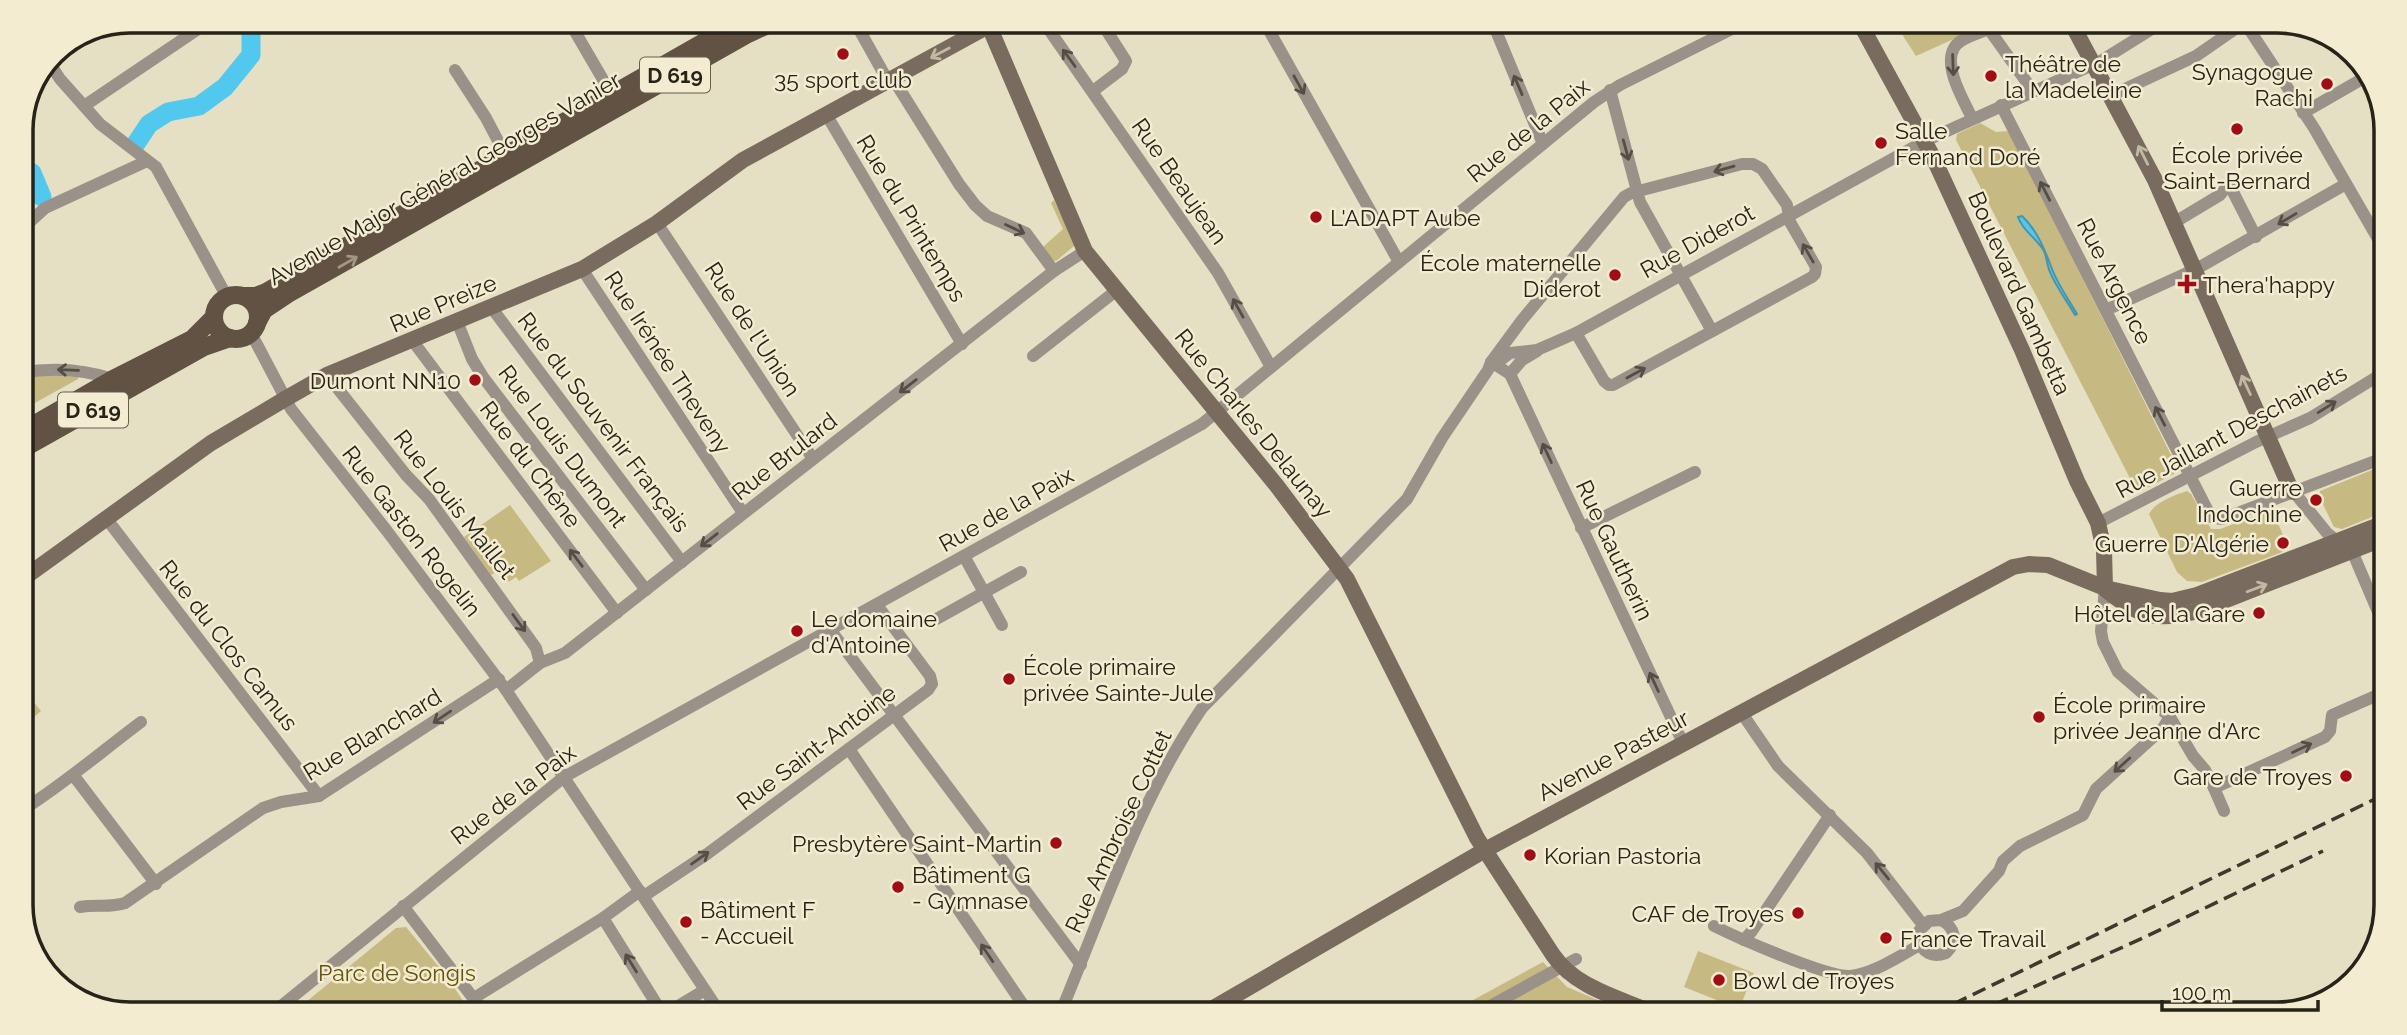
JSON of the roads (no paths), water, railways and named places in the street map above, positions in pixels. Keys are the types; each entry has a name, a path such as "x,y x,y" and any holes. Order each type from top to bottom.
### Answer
{"main road":[{"name":"D 619","path":"235,297 266,292 720,33"},
{"name":"Avenue Major Général Georges Vanier","path":"254,328 264,310 288,294 750,33"},
{"path":"235,297 253,304 258,316 254,328 237,339 218,331 214,317 217,305 235,297"},
{"name":"D 619","path":"33,425 192,339 214,317"},
{"name":"D 619","path":"33,443 204,347 230,338"}],"street":[{"path":"84,106 192,33"},
{"path":"576,33 612,95"},
{"path":"861,33 884,74 897,85 968,197 987,216 1026,233 1054,271"},
{"name":"Rue Preize","path":"33,571 211,443 327,375 582,270 657,222 743,160 976,33"},
{"name":"Rue Charles Delaunay","path":"994,33 1085,251 1217,412 1347,579 1438,763 1485,850 1561,967"},
{"name":"Rue Beaujean","path":"1051,33 1218,273 1271,367"},
{"path":"1093,91 1122,69 1126,61 1108,33"},
{"path":"1270,33 1399,262"},
{"path":"1497,33 1543,144"},
{"name":"Rue de la Paix","path":"286,1002 564,777 1202,424 1610,90 1724,33"},
{"name":"Boulevard Gambetta","path":"1865,33 1925,141 2022,349 2077,481 2098,523 2104,550 2105,588"},
{"path":"1972,118 1955,82 1952,55 1954,47 1960,42 1980,33"},
{"path":"1992,33 2033,91"},
{"path":"2077,33 2112,96 2175,222 2289,485 2327,533 2345,546 2374,605"},
{"name":"Rue Diderot","path":"1492,365 1510,354 1537,350 1576,333 1925,141 2094,63 2145,33"},
{"path":"2112,96 2196,56 2229,33"},
{"path":"2252,33 2374,232"},
{"path":"54,70 100,124 156,167 235,297"},
{"path":"455,70 486,117 506,156"},
{"path":"2303,113 2360,80"},
{"path":"1610,90 1637,192 1712,331"},
{"name":"Rue Argence","path":"2001,105 2211,517 2216,520 2294,492"},
{"name":"Rue du Printemps","path":"826,114 962,344"},
{"path":"33,219 45,208 147,161"},
{"name":"Rue Ambroise Cottet","path":"1065,1002 1132,839 1182,737 1202,708 1407,499 1442,438 1519,325 1624,197 1742,164 1753,164 1762,169 1787,205 1790,214"},
{"path":"2175,222 2220,195 2229,184 2256,237"},
{"path":"2106,310 2195,270 2346,184"},
{"path":"1576,333 1609,386 1815,274 1816,267 1790,222 1790,214"},
{"name":"Rue de l'Union","path":"657,222 813,459"},
{"name":"Rue Brulard","path":"502,685 540,663 565,653 1054,271 1085,251"},
{"name":"Rue Irénée Theveny","path":"582,270 743,513"},
{"path":"1033,356 1117,290"},
{"name":"Rue du Souvenir Français","path":"492,307 682,562"},
{"name":"Rue Louis Dumont","path":"457,321 472,359 483,377 646,590"},
{"path":"1510,374 1522,360 1537,350 1522,340 1519,325"},
{"name":"Rue Gaston Rogelin","path":"254,328 285,399 502,685 713,1002"},
{"name":"Rue du Chêne","path":"412,340 617,613"},
{"name":"Rue Gautherin","path":"1492,365 1510,374 1683,743"},
{"path":"33,371 78,370 113,380"},
{"name":"Rue Louis Maillet","path":"327,375 406,475 429,499 536,648 540,663"},
{"name":"Rue Jaillant Deschainets","path":"2098,523 2310,418 2374,379"},
{"path":"2294,492 2374,461"},
{"path":"1581,528 1695,472"},
{"name":"Rue du Clos Camus","path":"106,518 319,796"},
{"path":"2345,546 2374,529"},
{"path":"2224,811 2205,770 2193,757 2170,718 2118,671 2103,642 2101,631 2105,588 2172,601 2197,596 2345,546 2374,541"},
{"path":"964,556 1002,625"},
{"name":"Avenue Pasteur","path":"1224,1002 1485,850 2013,567 2048,565 2105,588"},
{"path":"931,622 1021,572"},
{"name":"Rue Saint-Antoine","path":"478,1002 603,918 707,854 928,690 932,684 930,676 877,605"},
{"path":"829,628 1081,965"},
{"name":"Rue Blanchard","path":"80,906 125,904 263,808 319,796 502,685"},
{"path":"2214,788 2325,737 2330,731 2332,715 2374,697"},
{"path":"1741,712 1778,766 1876,863 1923,925"},
{"path":"1989,892 1961,922 1946,953 1931,955 1920,945 1919,931 1923,925 1963,911 2000,871 2003,861 2020,846 2082,815 2095,789 2163,728 2170,718"},
{"path":"33,803 74,776 89,761 141,722"},
{"path":"849,749 1021,1002"},
{"path":"74,776 156,884"},
{"path":"1744,940 1830,815"},
{"path":"403,906 476,1002"},
{"path":"603,918 655,1002"},
{"path":"1941,920 1954,932"},
{"path":"1714,926 1829,972 1850,976 1869,971 1920,945"},
{"path":"1497,1002 1576,959"},
{"path":"1561,967 1581,982 1628,1002"},
{"path":"686,1002 705,990"}],"water":[{"path":"2022,216 2036,234 2043,248 2057,281 2077,314 2075,315 2055,283 2044,251 2020,222 2018,217"}],"waterway":[{"path":"135,145 149,124 168,112 199,106 225,87 251,55 251,33"},
{"path":"33,175 42,197"}],"railway":[{"path":"1958,1002 2374,799"},
{"path":"2000,1002 2143,938 2323,851"}],"place":[{"name":"35 sport club","path":"843,54"},
{"name":"Théâtre de la Madeleine","path":"1991,76"},
{"name":"Synagogue Rachi","path":"2327,84"},
{"name":"École privée Saint-Bernard","path":"2237,129"},
{"name":"Salle Fernand Doré","path":"1881,143"},
{"name":"L'ADAPT Aube","path":"1316,217"},
{"name":"École maternelle Diderot","path":"1615,275"},
{"name":"Thera'happy","path":"2187,284"},
{"name":"Dumont NN10","path":"475,380"},
{"name":"Guerre Indochine","path":"2316,500"},
{"name":"Guerre D'Algérie","path":"2283,543"},
{"name":"Hôtel de la Gare","path":"2259,613"},
{"name":"Le domaine d'Antoine","path":"797,631"},
{"name":"École primaire privée Sainte-Jule","path":"1009,679"},
{"name":"École primaire privée Jeanne d'Arc","path":"2039,717"},
{"name":"Gare de Troyes","path":"2346,776"},
{"name":"Presbytère Saint-Martin","path":"1056,843"},
{"name":"Korian Pastoria","path":"1530,855"},
{"name":"Bâtiment G - Gymnase","path":"898,887"},
{"name":"CAF de Troyes","path":"1798,913"},
{"name":"Bâtiment F - Accueil","path":"686,922"},
{"name":"France Travail","path":"1886,938"},
{"name":"Bowl de Troyes","path":"1719,980"}],"park label":[{"name":"Parc de Songis","path":"397,972"}]}
